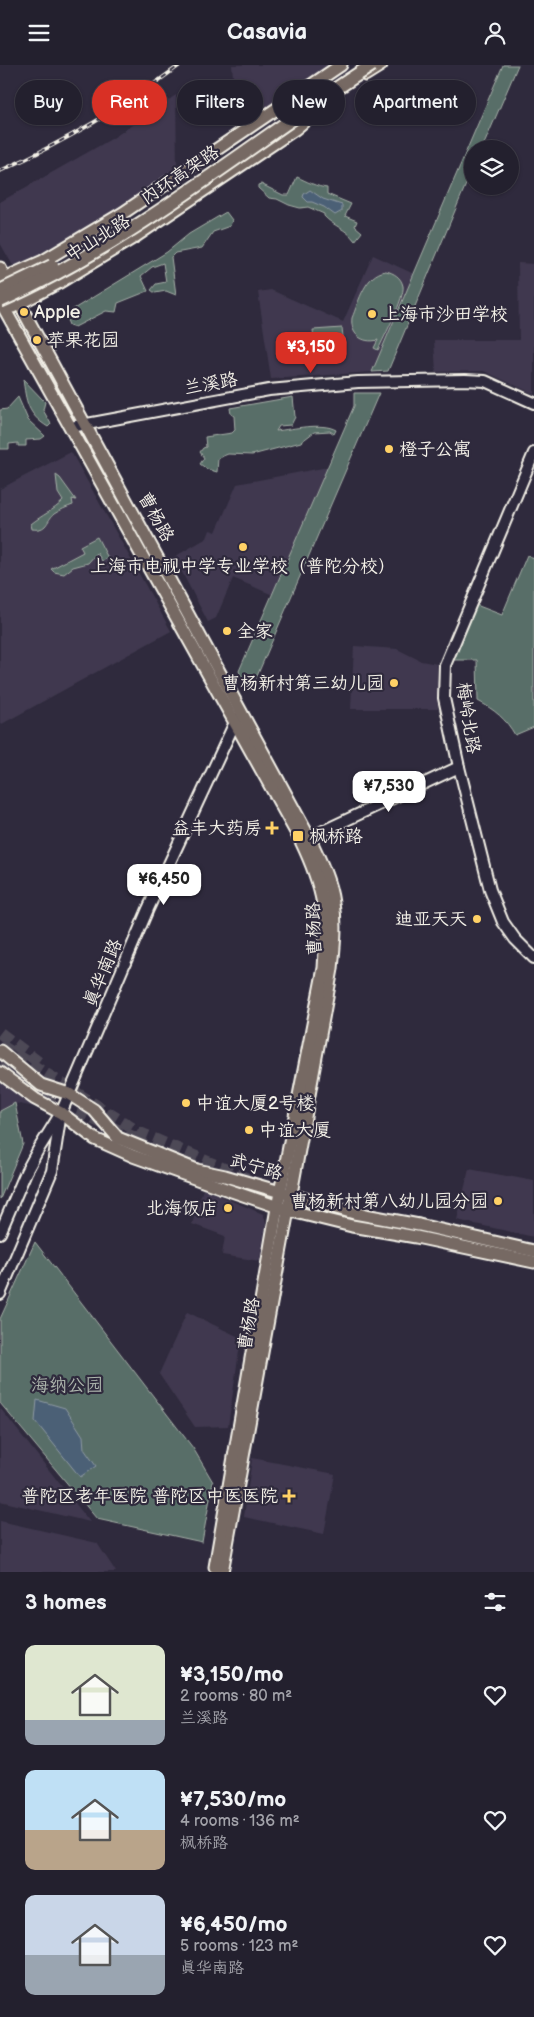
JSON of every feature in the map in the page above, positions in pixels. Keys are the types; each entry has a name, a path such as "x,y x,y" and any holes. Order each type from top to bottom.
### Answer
{"highway":[{"name":"内环高架路","path":"0,291 43,271 93,243 224,157 306,98 356,65"},
{"name":"内环高架路","path":"1,306 67,268 161,209 225,167 310,105 372,65"}],"main road":[{"name":"中山北路","path":"2,275 43,261 123,213 342,65"},
{"name":"中山北路","path":"1,306 20,303 95,262 136,236 294,129 340,91 381,65"},
{"name":"曹杨路","path":"2,275 20,303 240,710 305,839"},
{"name":"曹杨路","path":"1,306 71,427 234,723 324,869 333,903 335,937 332,969 282,1209 214,1572"},
{"name":"武宁路","path":"0,1051 41,1085 69,1094 94,1110 118,1138 197,1170 354,1213 419,1225 534,1251"},
{"name":"武宁路","path":"0,1073 35,1099 61,1113 95,1139 142,1159 282,1209 352,1226 416,1237 534,1262"},
{"name":"曹杨路","path":"222,1572 241,1477 282,1209"}],"street":[{"name":"兰溪路","path":"71,427 84,423 269,390 389,381 485,381 534,403"},
{"name":"梅岭北路","path":"534,453 445,665 444,699 490,890 499,915 515,939 534,958"},
{"name":"真华南路","path":"0,1233 30,1165 61,1113 148,909 240,710"},
{"path":"305,839 459,767"},
{"name":"真华南路","path":"0,1294 52,1171 61,1113"}],"shaded area":[{"path":"232,65 333,65 309,80 273,80 273,102 263,109 263,80 233,80"},
{"path":"176,95 177,169 61,244 24,264 16,267 12,264 0,243 0,202 113,138 132,125 167,125 167,101"},
{"name":"上海市沙田学校","path":"373,255 414,274 372,372 271,379 258,292 271,290 343,322"},
{"path":"518,263 534,264 534,394 484,371 436,372 434,340 519,340"},
{"path":"71,452 171,631 0,725 0,489"},
{"name":"上海市电视中学专业学校（普陀分校）","path":"328,467 273,595 233,578 216,618 208,622 174,557 207,538 210,530 216,532 237,484"},
{"name":"曹杨新村第三幼儿园","path":"354,646 397,649 421,661 437,664 438,709 351,709"},
{"path":"0,1078 35,1107 15,1103 0,1111"},
{"name":"曹杨新村第八幼儿园分园","path":"469,1169 534,1181 534,1237 457,1220"},
{"path":"203,1189 263,1214 266,1222 260,1261 222,1255 225,1236 192,1224"},
{"path":"187,1312 241,1338 228,1426 195,1427 159,1374"},
{"path":"0,1408 90,1522 0,1501"},
{"name":"普陀区老年医院 普陀区中医医院","path":"252,1458 335,1474 324,1534 244,1517"},
{"path":"0,1521 97,1543 116,1572 0,1572"}],"green space":[{"path":"503,65 518,65 486,140 471,140"},
{"path":"464,156 464,189 388,371 372,372"},
{"path":"297,177 327,188 327,194 351,204 345,216 357,221 355,226 362,232 355,241 348,233 328,220 324,214 308,207 300,208 277,199 269,198 258,188 258,185 261,184 283,195 289,195"},
{"path":"226,212 232,220 230,226 213,232 202,248 175,253 171,257 176,295 166,291 155,293 151,290 156,284 166,282 163,263 152,267 141,276 148,291 118,303 116,312 106,311 75,327 69,325 65,315 167,252 189,234"},
{"path":"386,271 399,278 403,291 398,308 378,350 374,348 378,340 367,341 358,337 353,329 352,318 360,296 368,283 379,273"},
{"path":"342,328 344,345 315,347 313,330"},
{"path":"23,379 45,402 43,410 51,424 48,427 32,412 25,394"},
{"path":"354,393 379,393 251,690 247,688 239,671 354,406"},
{"path":"18,397 28,420 45,436 41,439 26,440 26,446 18,446 18,443 9,444 9,449 0,449 0,410 7,409"},
{"path":"293,397 295,417 291,425 279,426 276,431 323,427 336,430 334,434 330,431 314,432 301,442 252,455 228,454 218,458 217,472 207,469 200,464 204,458 200,452 206,447 205,437 232,433 235,430 234,416 231,414 230,408"},
{"path":"56,475 76,500 72,499 73,505 54,514 44,527 32,529 31,524 63,501 58,493"},
{"path":"97,537 108,558 102,561 97,553 88,563 73,567 64,574 54,572 51,569 83,552 80,546"},
{"path":"527,555 534,558 534,727 515,735 500,715 478,701 477,660 453,660 476,605 502,615"},
{"path":"15,1103 23,1144 0,1199 0,1111"},
{"name":"海纳公园","path":"35,1242 193,1448 213,1482 202,1542 97,1519 0,1403 0,1319"}],"water":[{"path":"310,190 323,199 342,205 342,211 335,215 324,207 308,202 303,197"},
{"path":"37,1400 65,1408 83,1436 84,1449 96,1466 80,1477 35,1421"}],"tunnel":[{"path":"0,1033 41,1064"},
{"path":"0,1045 140,1133 248,1179"},
{"path":"0,1064 74,1110 135,1138"},
{"path":"246,1186 287,1203"}],"railway":[{"path":"0,171 93,123 180,65"}],"place":[{"name":"Apple","path":"24,312"},
{"name":"上海市沙田学校","path":"372,314"},
{"name":"苹果花园","path":"37,340"},
{"name":"橙子公寓","path":"389,449"},
{"name":"上海市电视中学专业学校（普陀分校）","path":"243,547"},
{"name":"全家","path":"227,631"},
{"name":"曹杨新村第三幼儿园","path":"394,683"},
{"name":"益丰大药房","path":"272,828"},
{"name":"枫桥路","path":"298,836"},
{"name":"迪亚天天","path":"477,919"},
{"name":"中谊大厦2号楼","path":"186,1103"},
{"name":"中谊大厦","path":"249,1130"},
{"name":"曹杨新村第八幼儿园分园","path":"498,1201"},
{"name":"北海饭店","path":"228,1208"},
{"name":"普陀区老年医院 普陀区中医医院","path":"289,1496"}]}
